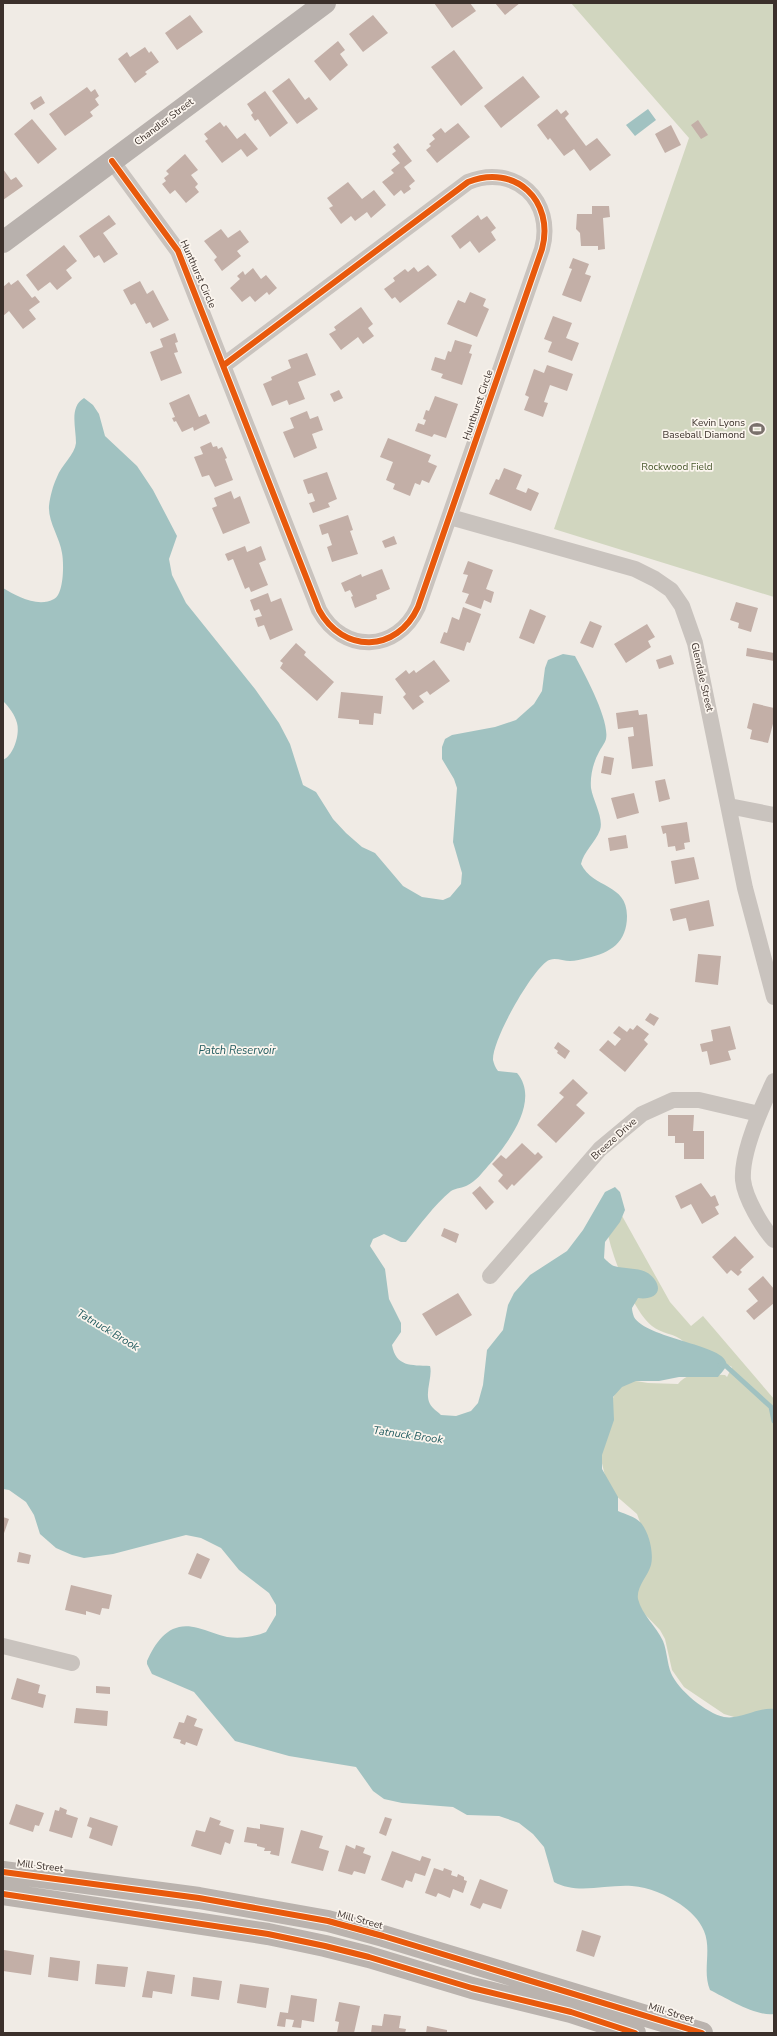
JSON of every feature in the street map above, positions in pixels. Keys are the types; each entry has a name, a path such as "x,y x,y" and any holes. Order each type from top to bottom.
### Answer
{"main road":[{"name":"Chandler Street","path":"3,242 325,3"},
{"name":"Mill Street","path":"3,1872 199,1898 328,1921 383,1936 691,2031"},
{"path":"3,1894 268,1934 325,1946 369,1957 472,1988 571,2012 635,2033"}],"street":[{"name":"Hunthurst Circle","path":"112,161 169,236 178,251 319,610 329,625 336,631 352,640 370,642 388,638 403,629 412,619 418,607 544,241 545,224 542,211 536,200 518,183 502,177 484,177 468,182 224,365"},
{"name":"Glendale Street","path":"450,517 635,569 672,590 682,606 695,643 745,888 774,997"},
{"path":"729,806 774,815"},
{"path":"774,1081 759,1114 744,1165 743,1181 747,1198 774,1240"},
{"name":"Breeze Drive","path":"490,1276 600,1149 642,1114 673,1100 698,1100 759,1114"},
{"path":"3,1646 72,1663"}],"green space":[{"name":"Rockwood Field","path":"571,3 774,3 774,597 554,529 689,138"},
{"path":"621,1214 670,1302 691,1326 703,1316 774,1399 774,1715 734,1717 724,1714 684,1687 672,1670 665,1639 660,1630 636,1605 641,1525 637,1514 614,1494 607,1484 600,1455 610,1404 618,1388 630,1380 648,1383 678,1384 688,1376 700,1374 725,1375 727,1377 732,1367 676,1337 656,1329 645,1319 631,1297 625,1284 614,1257 608,1235"}],"water":[{"path":"648,109 656,120 635,136 626,125"},
{"name":"Patch Reservoir","path":"84,398 93,405 99,414 105,436 137,466 153,490 177,536 169,559 172,575 186,603 255,689 279,723 290,744 303,785 316,792 333,819 362,847 375,853 403,886 422,897 443,900 450,897 461,884 462,873 453,842 457,788 454,779 442,759 442,747 445,739 452,735 495,727 516,720 534,704 542,691 545,668 548,660 563,654 575,656 595,697 604,720 606,731 606,739 595,761 591,779 592,793 601,820 601,825 598,835 582,859 581,864 586,872 593,878 622,897 626,905 627,916 624,933 616,945 596,956 574,961 552,959 546,962 539,969 513,1008 505,1023 494,1051 493,1060 498,1071 517,1073 523,1084 525,1096 523,1109 519,1122 512,1135 479,1177 464,1187 451,1191 427,1215 406,1242 401,1242 384,1234 373,1239 370,1246 385,1269 389,1299 401,1323 401,1332 392,1345 394,1352 401,1361 405,1363 411,1365 430,1366 431,1370 428,1400 432,1407 441,1415 456,1416 471,1411 478,1403 483,1385 487,1350 503,1330 508,1305 514,1293 530,1275 567,1251 583,1230 605,1192 615,1187 620,1192 625,1210 620,1222 605,1242 604,1258 614,1266 647,1272 655,1280 658,1289 655,1295 651,1297 638,1298 632,1308 634,1317 641,1324 653,1330 712,1351 721,1356 726,1362 725,1368 718,1377 679,1377 659,1381 636,1381 622,1387 613,1397 614,1420 602,1455 602,1469 618,1497 618,1511 638,1520 648,1536 652,1560 640,1586 638,1599 640,1605 663,1641 671,1673 675,1680 693,1700 717,1715 724,1717 737,1717 761,1710 774,1709 774,2014 759,2013 750,2010 710,1990 707,1975 707,1946 704,1931 700,1923 691,1912 669,1898 651,1890 632,1886 572,1888 563,1886 554,1882 544,1847 533,1834 519,1823 499,1816 467,1815 453,1807 402,1803 384,1799 373,1791 356,1767 289,1756 235,1741 194,1692 152,1674 147,1661 155,1645 160,1639 166,1633 180,1627 188,1626 198,1628 232,1638 247,1637 266,1632 276,1615 276,1605 269,1593 239,1570 221,1548 201,1538 186,1535 113,1554 84,1558 72,1555 56,1548 40,1534 34,1515 26,1502 9,1490 3,1489 3,760 13,749 17,738 18,728 10,708 3,701 3,588 34,602 54,599 60,591 63,558 61,547 50,518 49,506 52,491 59,473 71,456 75,447 75,412 79,402"}],"building":[{"path":"434,3 470,3 476,11 452,28"},
{"path":"495,3 520,3 505,15"},
{"path":"190,15 203,32 177,50 165,33"},
{"path":"373,15 388,33 363,52 349,34"},
{"path":"338,41 345,50 340,54 348,65 330,81 314,61"},
{"path":"145,47 149,53 151,51 159,62 145,72 147,74 135,83 118,59 127,52 130,57"},
{"path":"454,50 483,88 461,106 431,67"},
{"path":"523,76 540,97 501,128 484,106"},
{"path":"289,78 305,100 309,97 318,109 297,124 272,91"},
{"path":"87,87 91,92 95,89 99,96 95,99 99,105 90,112 93,116 65,136 49,114"},
{"path":"265,91 288,123 270,137 258,119 255,121 251,115 253,113 247,104"},
{"path":"41,96 45,103 34,110 30,103"},
{"path":"557,109 561,114 566,110 569,114 565,118 586,146 597,138 611,155 590,171 574,149 564,156 550,138 548,140 537,125"},
{"path":"32,119 57,149 38,164 14,134"},
{"path":"698,120 708,135 701,139 691,125"},
{"path":"220,122 224,127 226,125 237,139 245,133 258,149 247,157 241,149 222,163 205,141 208,139 204,134"},
{"path":"458,123 470,137 437,163 426,150 431,146 429,144 435,139 432,135 441,128 445,133"},
{"path":"671,125 681,145 665,153 655,134"},
{"path":"398,143 412,161 404,167 415,181 409,186 411,189 404,194 401,190 394,196 382,182 394,173 391,170 400,163 392,154 396,151 393,147"},
{"path":"185,154 198,170 191,175 198,184 195,187 199,192 186,203 175,190 170,194 162,184 166,181 164,178 169,174 166,171"},
{"path":"3,169 11,180 16,177 23,186 3,200"},
{"path":"348,182 362,199 374,190 386,205 371,218 367,212 355,221 351,216 341,224 329,208 333,206 327,198"},
{"path":"592,206 609,206 610,217 603,218 605,249 598,250 598,246 581,246 580,233 576,229 577,214 592,214"},
{"path":"109,215 116,224 103,233 118,254 104,263 99,255 94,258 79,236"},
{"path":"478,215 481,220 487,216 496,228 491,232 496,240 479,253 470,241 460,249 451,236"},
{"path":"221,229 228,238 240,230 249,242 237,251 241,256 222,271 214,260 217,257 204,241"},
{"path":"64,245 77,261 66,270 72,278 57,290 50,282 38,291 26,275"},
{"path":"573,258 589,264 585,274 591,276 581,302 562,295 572,269 569,268"},
{"path":"428,265 437,275 400,303 395,297 392,299 384,289 395,281 393,278 405,269 408,272 414,267 418,272"},
{"path":"253,268 261,279 266,275 277,288 269,295 267,292 255,302 250,296 242,302 230,288 240,279 237,276 243,271 245,275"},
{"path":"18,280 32,298 35,296 40,302 29,310 36,319 23,329 9,311 3,316 3,287 9,282 11,285"},
{"path":"140,281 147,294 153,290 169,320 153,328 150,322 146,324 135,303 131,305 123,290"},
{"path":"470,292 486,299 483,306 489,309 477,337 447,324 458,300 465,303"},
{"path":"361,307 373,324 368,328 374,336 363,344 358,337 341,350 329,334 336,330 334,327"},
{"path":"553,316 572,323 566,338 579,343 572,361 548,352 552,342 544,339"},
{"path":"175,333 178,342 175,343 178,352 174,353 182,373 161,381 150,352 163,347 160,339"},
{"path":"455,340 472,345 469,353 472,354 462,385 441,378 443,374 431,370 435,357 445,360 448,351 451,352"},
{"path":"307,353 316,375 298,382 305,399 289,405 287,400 272,406 263,384 272,380 271,377 291,368 288,360"},
{"path":"547,365 573,374 567,391 550,385 544,402 548,403 543,417 524,410 529,397 525,395 534,369 544,373"},
{"path":"339,390 343,398 334,402 330,394"},
{"path":"189,394 199,417 206,414 210,423 194,431 193,427 182,432 176,421 174,422 172,418 175,417 169,403"},
{"path":"435,396 458,404 446,438 434,434 432,437 415,431 418,423 424,425 426,420 423,419 426,410 429,411"},
{"path":"307,411 310,419 318,416 323,430 312,434 317,448 294,458 283,432 294,428 290,418"},
{"path":"388,438 431,455 428,462 437,466 429,483 422,480 420,485 415,483 410,496 393,489 395,484 386,480 393,462 380,457"},
{"path":"211,442 213,447 217,446 218,449 222,447 227,458 225,459 233,480 215,487 209,475 202,477 194,457 203,454 200,447"},
{"path":"504,468 522,475 516,489 526,493 528,488 539,493 531,511 489,494 496,479 499,480"},
{"path":"327,472 337,499 328,503 330,507 313,513 309,503 315,501 312,493 308,494 303,480"},
{"path":"231,491 234,499 240,496 250,523 223,534 212,508 217,506 214,498"},
{"path":"348,515 353,530 350,531 358,554 332,562 327,547 332,545 328,533 322,535 319,525"},
{"path":"394,536 397,544 385,548 382,541"},
{"path":"245,546 247,552 261,546 266,560 259,563 268,585 251,592 249,587 245,589 233,559 228,561 225,554"},
{"path":"468,561 493,570 486,589 494,592 491,603 484,600 481,609 465,603 469,594 462,592 468,575 463,574"},
{"path":"382,569 390,589 376,595 377,599 355,608 351,597 353,596 350,590 345,592 341,583 361,574 362,577"},
{"path":"268,593 271,602 281,598 293,630 270,640 264,625 258,627 255,618 262,616 259,609 254,611 250,600"},
{"path":"736,602 758,608 751,632 738,628 739,623 730,620"},
{"path":"463,607 481,614 470,643 467,642 464,651 440,643 444,632 447,633 452,617 459,620"},
{"path":"530,609 546,616 534,644 519,638"},
{"path":"590,621 602,626 593,648 580,643"},
{"path":"647,624 655,637 648,641 651,647 626,663 614,644"},
{"path":"296,643 306,652 304,655 334,682 317,701 280,668 283,663 280,661"},
{"path":"747,648 774,653 774,661 746,656"},
{"path":"671,655 674,664 659,669 656,660"},
{"path":"434,660 450,681 430,695 427,691 419,696 424,702 413,710 403,697 406,694 395,679 406,670 409,674 414,670 416,673"},
{"path":"341,692 383,696 381,714 374,713 373,725 359,724 359,720 338,718"},
{"path":"753,703 774,708 774,720 768,743 750,739 752,730 747,728"},
{"path":"638,710 639,715 647,714 653,766 632,769 628,737 634,736 633,727 618,729 616,713"},
{"path":"604,756 614,758 611,775 601,773"},
{"path":"665,779 670,799 659,802 655,781"},
{"path":"634,793 639,813 617,819 611,798"},
{"path":"687,822 690,842 684,843 685,849 676,851 675,846 668,847 666,833 663,834 661,826"},
{"path":"626,835 628,848 610,851 608,838"},
{"path":"694,857 699,879 675,884 671,861"},
{"path":"709,900 714,926 689,931 686,918 673,921 670,909"},
{"path":"698,954 721,956 718,985 695,982"},
{"path":"650,1013 659,1018 654,1026 645,1020"},
{"path":"637,1025 649,1034 644,1040 648,1044 625,1072 599,1050 608,1040 615,1046 621,1039 613,1033 619,1026 627,1032 630,1028 633,1030"},
{"path":"730,1026 736,1049 728,1051 731,1060 710,1065 707,1051 702,1052 700,1044 713,1041 711,1030"},
{"path":"558,1042 570,1051 565,1059 557,1053 558,1051 554,1048"},
{"path":"573,1079 588,1093 576,1105 585,1113 556,1143 537,1125 564,1097 559,1093"},
{"path":"668,1115 694,1115 693,1131 704,1131 704,1159 684,1159 684,1143 675,1143 675,1136 668,1136"},
{"path":"522,1143 535,1155 538,1152 543,1157 514,1186 512,1184 507,1190 498,1181 503,1175 492,1164 501,1155 506,1159"},
{"path":"701,1183 711,1197 715,1195 719,1205 715,1207 719,1214 702,1224 691,1204 681,1209 675,1196"},
{"path":"480,1186 494,1202 486,1210 472,1193"},
{"path":"444,1228 459,1234 456,1243 441,1236"},
{"path":"735,1236 754,1257 740,1270 742,1272 738,1276 731,1270 727,1274 712,1257"},
{"path":"763,1276 774,1289 774,1303 754,1320 746,1311 758,1301 748,1289"},
{"path":"458,1293 472,1315 436,1336 422,1314"},
{"path":"3,1517 9,1519 3,1536"},
{"path":"19,1552 31,1555 29,1564 17,1562"},
{"path":"197,1553 210,1559 201,1579 188,1574"},
{"path":"71,1585 112,1595 109,1609 102,1608 100,1615 86,1611 86,1615 65,1610"},
{"path":"17,1678 40,1685 38,1693 46,1695 43,1708 11,1699"},
{"path":"96,1686 110,1687 110,1694 96,1693"},
{"path":"76,1708 108,1711 107,1726 74,1723"},
{"path":"187,1715 197,1719 194,1726 203,1729 197,1746 186,1742 185,1745 180,1743 181,1740 173,1738 179,1722 184,1723"},
{"path":"16,1804 44,1813 39,1826 35,1825 33,1832 9,1824"},
{"path":"60,1807 67,1810 66,1814 78,1818 72,1838 49,1831 55,1810 59,1811"},
{"path":"90,1817 118,1826 112,1846 89,1838 92,1828 87,1826"},
{"path":"210,1817 221,1821 219,1825 234,1830 230,1844 225,1842 221,1855 191,1846 196,1830 205,1832"},
{"path":"385,1817 392,1819 386,1836 379,1833"},
{"path":"260,1824 284,1828 279,1856 270,1854 271,1851 264,1851 265,1848 257,1846 257,1844 244,1842 247,1827 260,1829"},
{"path":"301,1830 323,1836 319,1848 329,1851 323,1871 291,1863"},
{"path":"346,1845 355,1849 356,1845 365,1848 363,1853 371,1856 365,1874 354,1871 352,1875 338,1871"},
{"path":"392,1851 420,1861 422,1856 431,1859 425,1876 415,1873 412,1882 406,1880 403,1888 381,1880"},
{"path":"434,1868 443,1871 444,1868 452,1871 451,1875 457,1877 458,1874 464,1877 464,1880 467,1881 463,1893 453,1889 450,1898 438,1893 436,1897 425,1893"},
{"path":"480,1879 508,1890 501,1909 483,1903 480,1909 470,1905"},
{"path":"582,1930 601,1936 594,1957 576,1951"},
{"path":"4,1950 34,1955 31,1975 3,1971"},
{"path":"50,1957 80,1961 78,1981 48,1977"},
{"path":"97,1964 128,1967 125,1987 95,1984"},
{"path":"147,1971 175,1975 172,1994 153,1991 152,1998 142,1997"},
{"path":"193,1977 222,1981 219,2000 191,1996"},
{"path":"240,1984 269,1988 266,2008 237,2003"},
{"path":"291,1995 317,1999 314,2022 302,2020 301,2028 292,2027 294,2020 286,2019 285,2027 277,2026 280,2012 288,2013"},
{"path":"339,2002 360,2006 354,2033 337,2033 339,2022 335,2021"},
{"path":"384,2014 401,2016 399,2028 406,2029 405,2033 371,2033 372,2025 382,2026"},
{"path":"427,2026 447,2030 447,2033 426,2033"}],"waterway":[{"name":"Tatnuck Brook","path":"720,1365 726,1366 771,1407 774,1421"}],"cycle path":[{"path":"112,161 178,251 319,610 329,624 342,635 355,641 370,642 384,640 397,633 409,622 418,607 542,249 544,232 543,216 537,202 528,190 515,182 501,178 485,177 468,182 224,365"},
{"path":"3,1872 199,1898 328,1921 383,1936 702,2033"},
{"path":"3,1894 268,1934 325,1946 369,1957 472,1988 571,2012 635,2033"}],"place":[{"name":"Kevin Lyons Baseball Diamond","path":"757,429"}]}
